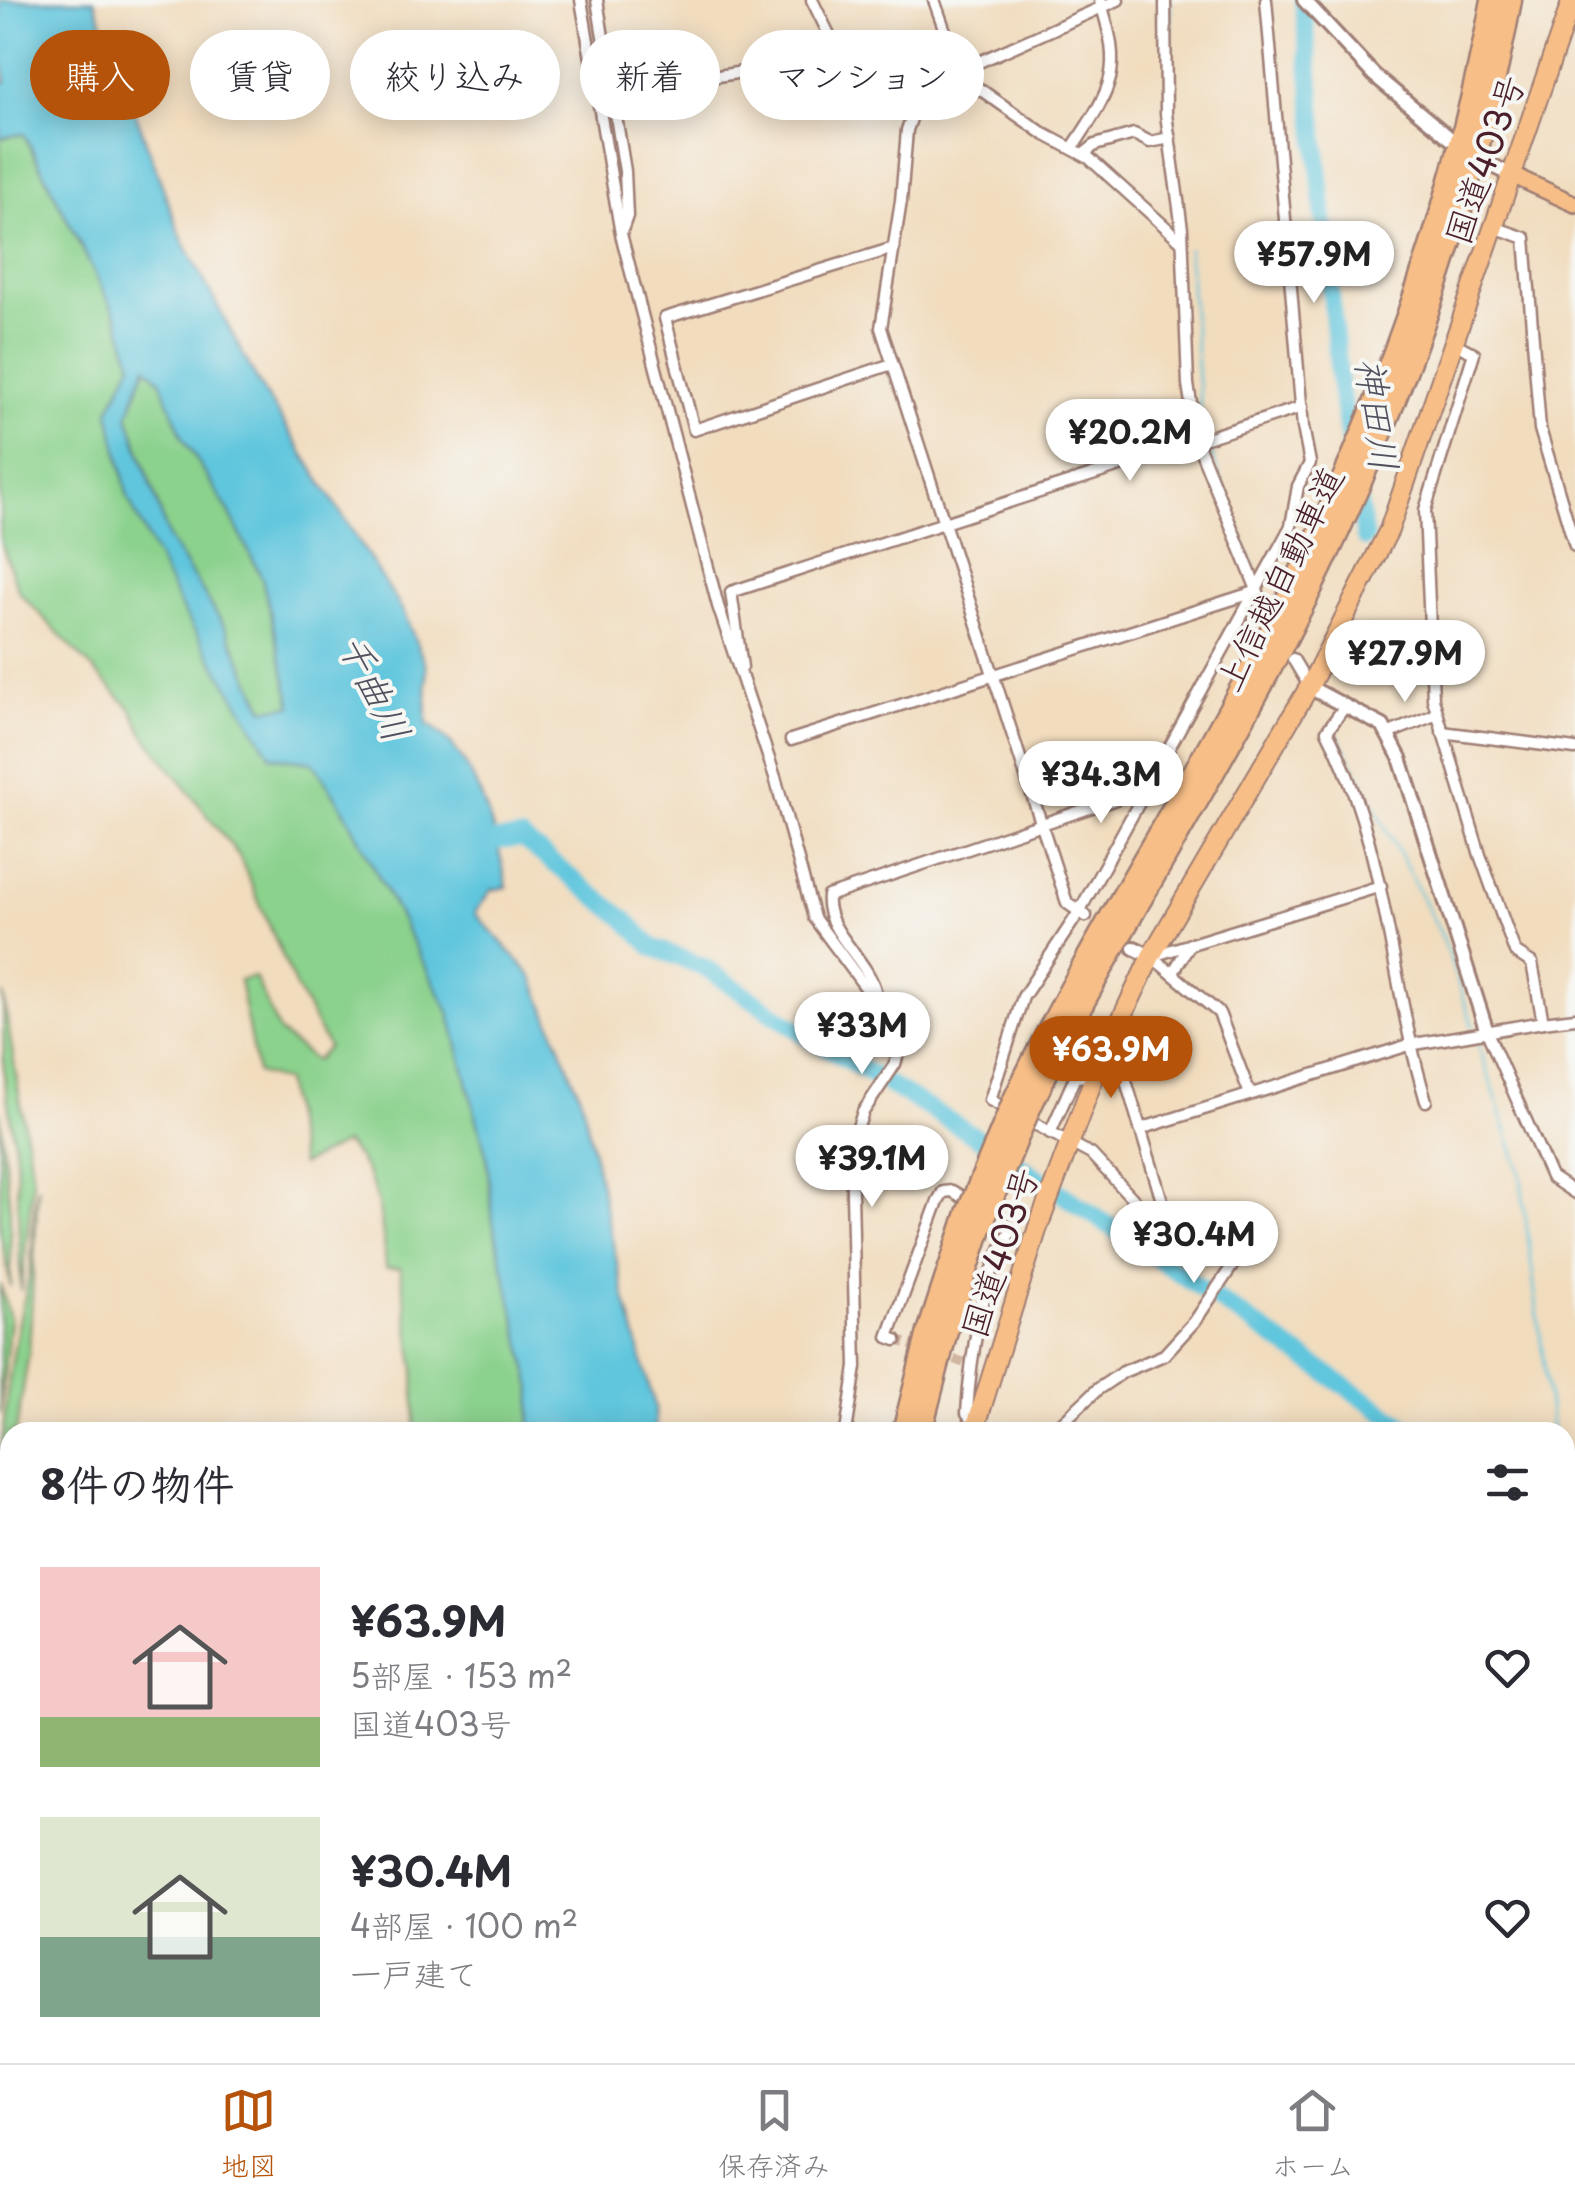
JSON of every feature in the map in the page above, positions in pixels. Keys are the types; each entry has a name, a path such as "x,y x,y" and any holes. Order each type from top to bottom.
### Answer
{"highway":[{"name":"上信越自動車道","path":"906,1422 928,1332 1066,995 1246,677 1332,507 1366,428 1443,208 1492,0"},
{"name":"上信越自動車道","path":"1022,1104 1262,686 1378,448 1461,213 1513,0"},
{"name":"国道403号","path":"977,1422 1037,1230 1142,952 1309,687 1389,530 1572,0"},
{"name":"上信越自動車道","path":"924,1422 974,1219"}],"main road":[{"path":"1512,174 1575,204"}],"street":[{"path":"581,0 620,234 700,542 814,918 825,938 901,1032 895,1064 863,1112 850,1148 856,1367 848,1422"},
{"path":"597,0 602,30"},
{"path":"934,0 944,30"},
{"path":"984,59 1100,3 1118,0"},
{"path":"1165,0 1170,138 1181,241 1188,384 1197,442 1264,606"},
{"path":"1170,1215 1146,1214 1091,1154 1066,1149 1050,1133 990,1100 1023,996 1082,914 1256,591 1290,526 1298,486 1310,462 1266,0"},
{"path":"817,2 829,30"},
{"path":"1073,146 1102,103 1115,71 1108,24 1100,3"},
{"path":"1306,3 1374,75 1451,139"},
{"path":"984,90 1044,134 1084,154 1181,241"},
{"path":"616,120 627,216 620,234"},
{"path":"911,120 881,328 1067,904 1082,914"},
{"path":"1084,154 1095,145 1134,134 1150,142 1170,138"},
{"path":"1488,163 1512,174"},
{"path":"1494,227 1526,238 1540,428 1575,546"},
{"path":"892,364 694,430 666,318 894,248"},
{"path":"1455,344 1474,353 1425,510 1433,699 1515,952 1532,963 1543,1022"},
{"path":"742,678 742,652 730,592 1302,406"},
{"path":"791,740 1256,591"},
{"path":"1293,659 1309,687 1364,714 1387,734 1400,758 1487,1032 1551,1177 1575,1193"},
{"path":"1345,706 1327,730 1353,780 1381,886 1409,1045 1426,1101"},
{"path":"1387,734 1437,714"},
{"path":"1442,732 1575,749"},
{"path":"876,998 873,978 832,919 828,896 1146,789"},
{"path":"1142,952 1190,944 1381,886"},
{"path":"1173,973 1190,944"},
{"path":"1142,952 1173,973 1218,1013 1250,1094"},
{"path":"1140,1129 1409,1045 1575,1018"},
{"path":"1063,1422 1111,1380 1164,1355 1195,1321 1232,1266 1162,1204 1120,1061"},
{"path":"1050,1133 1076,1078 1095,1076"},
{"path":"896,1340 888,1336 902,1290 943,1192 952,1192 1012,1230 992,1269 970,1363 967,1413 972,1422"}],"green space":[{"path":"23,133 118,319 132,363 109,411 128,498 271,756 313,762 344,810 449,1012 487,1158 493,1223 532,1389 530,1422 415,1422 415,1370 400,1268 386,1268 377,1201 366,1171 345,1143 301,1165 285,1081 257,1073 239,980 255,977 279,1032 315,1061 328,1047 295,985 239,856 144,734 132,710 19,592 0,540 0,138"},
{"path":"146,366 160,380 183,438 228,510 262,578 292,706 265,710 226,629 169,539 128,415"},
{"path":"3,994 33,1180 21,1291 16,1155 4,1077"},
{"path":"0,1111 10,1212 11,1287 0,1231"},
{"path":"38,1186 29,1352 18,1422 4,1422 30,1275"},
{"path":"0,1284 10,1318 0,1413"}],"water":[{"name":"千曲川","path":"0,0 94,0 105,30 30,30 30,120 138,120 181,237 259,384 403,611 426,666 427,724 444,736 471,774 503,867 507,887 491,890 475,913 532,976 582,1101 656,1422 530,1422 532,1389 493,1223 487,1158 449,1012 344,810 313,762 271,756 184,613 128,498 109,411 132,363 118,319 24,134 0,138 0,83 6,82 0,47","holes":["146,366 160,380 183,438 228,510 262,578 292,706 264,709 226,629 169,539 128,416"]}],"waterway":[{"path":"1170,0 1173,132"},
{"name":"神田川","path":"1303,0 1340,388 1352,458"},
{"path":"1188,249 1202,432"},
{"path":"1209,448 1255,573"},
{"name":"神田川","path":"1356,484 1365,538"},
{"path":"1336,732 1443,938 1473,1027"},
{"path":"476,842 522,839 625,919 652,947 704,967 807,1036 990,1145 1398,1422"},
{"path":"1477,1040 1520,1172 1551,1422"}],"tunnel":[{"path":"896,1340 924,1349"},
{"path":"940,1354 965,1363"}]}
